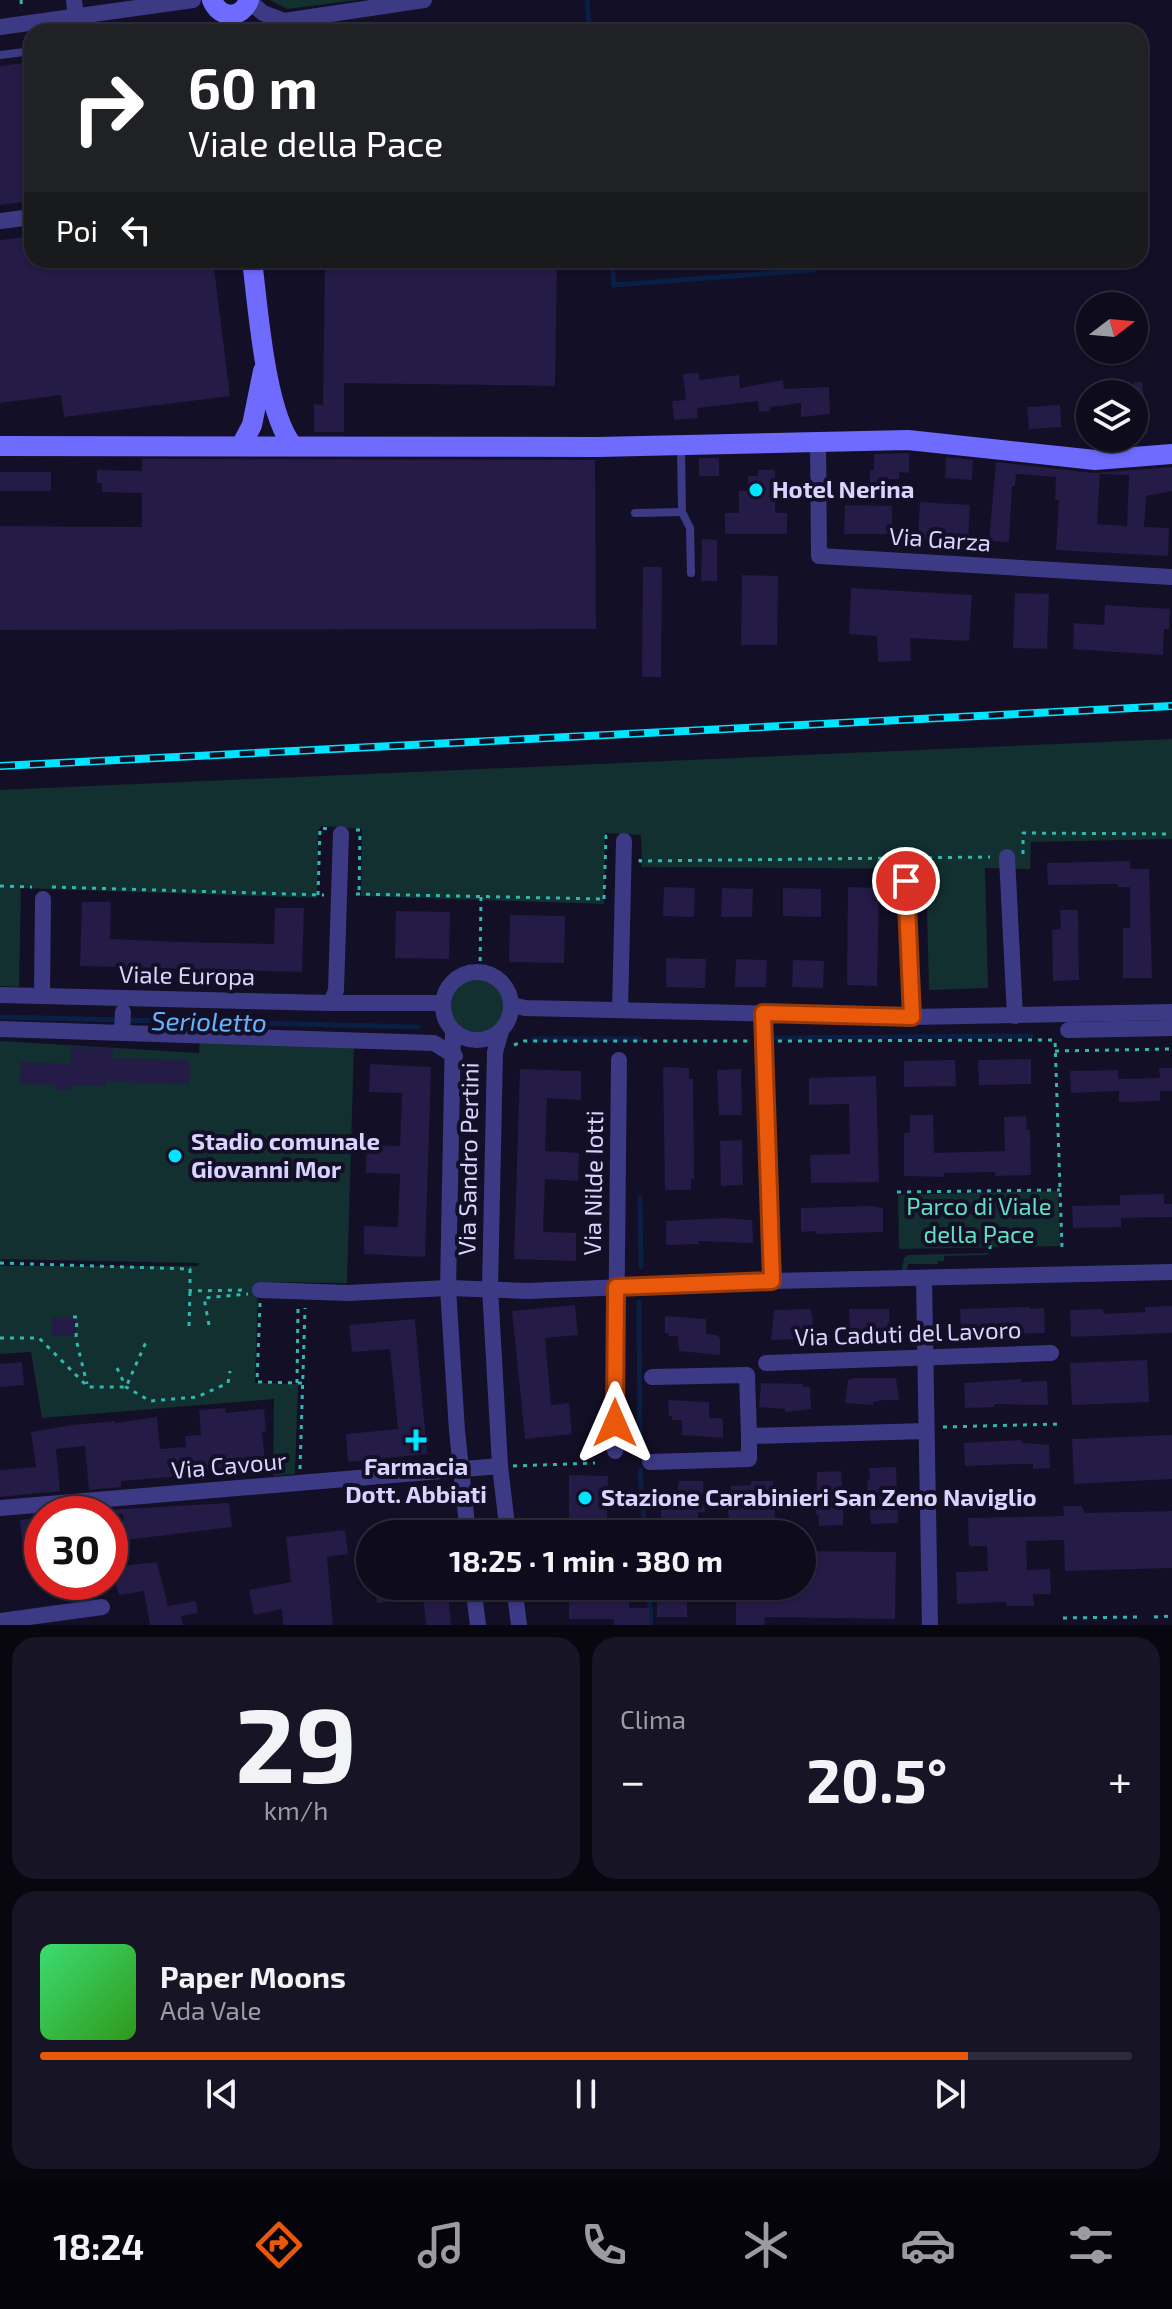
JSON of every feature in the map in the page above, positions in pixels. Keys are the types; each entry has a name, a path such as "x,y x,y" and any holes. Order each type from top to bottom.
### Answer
{"street":[{"path":"0,27 193,0"},
{"path":"223,14 242,11 249,0 263,13 284,21 424,0"},
{"path":"0,221 24,218"},
{"path":"253,268 265,360 283,434 293,446"},
{"path":"241,446 255,414 265,360"},
{"path":"0,446 681,446 908,440 1095,460 1172,454"},
{"name":"Via Garza","path":"818,441 819,556 1172,577"},
{"path":"331,1003 336,990 341,834"},
{"path":"620,1010 621,838"},
{"path":"1007,857 1015,1016"},
{"path":"906,881 912,1017"},
{"path":"42,996 45,893"},
{"path":"480,971 495,977 507,989 512,1005 509,1019 501,1031 486,1040 469,1040 453,1032 444,1018 442,1003 448,986 462,975 480,971"},
{"name":"Viale Europa","path":"0,995 442,1003"},
{"path":"512,1005 525,1008 912,1017 1172,1012"},
{"path":"763,1013 772,1281"},
{"path":"0,1029 123,1021 434,1043 455,1056"},
{"path":"1068,1030 1172,1028"},
{"name":"Via Sandro Pertini","path":"501,1031 495,1052 490,1288 507,1520"},
{"name":"Via Sandro Pertini","path":"453,1032 455,1056 448,1288 466,1520"},
{"name":"Via Nilde Iotti","path":"615,1451 619,1060"},
{"path":"490,1288 527,1291 772,1281 1172,1272"},
{"name":"Via Caduti del Lavoro","path":"924,1278 924,1356 931,1429 930,1625"},
{"name":"Via Sandro Pertini","path":"259,1296 490,1288"},
{"name":"Via Caduti del Lavoro","path":"766,1363 1051,1353"},
{"path":"650,1462 749,1459 747,1375 652,1377"},
{"path":"749,1436 931,1429"},
{"name":"Via Cavour","path":"0,1508 505,1466"},
{"path":"475,1600 478,1625"},
{"path":"516,1600 519,1625"},
{"path":"0,1621 102,1607"}],"lane":[{"path":"0,55 24,52"},
{"path":"681,446 682,512 690,528 691,573"},
{"path":"635,513 682,512"}],"path":[{"path":"640,849 640,861 1023,857 1023,833 1172,834"},
{"path":"604,899 606,836 621,838"},
{"path":"0,886 31,887"},
{"path":"45,893 623,900"},
{"path":"480,971 481,896"},
{"path":"770,1041 1055,1040 1062,1248"},
{"path":"509,1051 515,1044 524,1041 757,1041"},
{"path":"1055,1051 1172,1049"},
{"path":"897,1192 1060,1190"},
{"path":"990,1235 990,1250"},
{"path":"0,1263 190,1269 189,1326"},
{"path":"190,1291 259,1296"},
{"path":"209,1325 204,1298 256,1294 269,1307"},
{"path":"259,1296 257,1382 303,1383"},
{"path":"300,1477 305,1302"},
{"path":"289,1308 299,1308 297,1383"},
{"path":"73,1317 77,1317 76,1339 88,1387"},
{"path":"0,1338 39,1338 88,1387 126,1387 150,1401 197,1397 228,1383 230,1371"},
{"path":"126,1387 146,1342"},
{"path":"117,1368 126,1387"},
{"path":"931,1429 1059,1424"},
{"path":"505,1466 595,1463"},
{"path":"1154,1617 1172,1616"},
{"path":"1063,1618 1139,1617"}],"green space":[{"path":"270,0 357,0 287,9"},
{"path":"1172,739 1172,839 1031,842 1030,869 985,868 988,988 929,990 926,869 642,867 641,835 605,833 604,904 361,896 362,829 321,826 318,831 317,898 21,888 19,987 0,986 0,790"},
{"path":"477,977 498,985 506,1006 498,1027 477,1035 456,1027 448,1006 456,985"},
{"name":"Stadio comunale Giovanni Mor","path":"200,1039 354,1045 347,1283 258,1282 255,1383 298,1384 295,1474 273,1476 274,1399 42,1418 31,1352 0,1354 0,1266 198,1266 199,1263 0,1259 0,1041 199,1053"},
{"name":"Parco di Viale della Pace","path":"1058,1191 1060,1246 899,1249 898,1195"},
{"path":"988,1253 944,1256 944,1261 938,1261 938,1264 908,1264 907,1270 902,1270 904,1258 908,1255"}],"building":[{"path":"24,63 24,202 0,205 0,66"},
{"path":"24,237 24,268 214,268 230,396 64,417 61,395 0,403 0,240"},
{"path":"325,268 557,268 555,386 344,383 344,432 314,432 314,404 323,405"},
{"path":"699,373 699,380 739,375 740,388 783,380 784,389 829,387 830,414 801,417 801,403 770,407 770,411 759,412 758,401 697,408 698,418 674,420 672,401 686,400 683,374"},
{"path":"1060,405 1061,427 1029,429 1027,407"},
{"path":"909,453 909,473 899,472 899,479 887,479 887,483 870,483 874,454"},
{"path":"946,457 973,460 972,480 945,478"},
{"path":"699,458 719,458 719,476 699,476"},
{"path":"142,459 595,460 596,629 0,630 0,526 142,527 142,493 102,492 102,483 97,483 97,470 142,471"},
{"path":"996,462 1094,473 1172,467 1172,491 1146,496 1144,527 1169,528 1168,556 1056,550 1059,500 1055,500 1056,477 1021,474 1016,474 1015,486 1012,486 1009,542 989,541","holes":["1100,474 1129,475 1127,526 1097,524"]},
{"path":"758,470 775,470 775,513 787,513 787,534 725,534 725,513 739,513 739,491 748,491 748,476 758,476"},
{"path":"0,472 51,472 51,491 0,491"},
{"path":"920,502 970,505 968,540 918,538"},
{"path":"845,505 892,506 892,534 844,534"},
{"path":"702,539 717,540 717,581 701,581"},
{"path":"643,567 662,567 661,677 642,677"},
{"path":"742,575 778,576 777,645 741,645"},
{"path":"851,588 972,595 969,641 910,638 911,661 878,662 877,636 849,634"},
{"path":"1015,593 1049,594 1047,649 1013,648"},
{"path":"1105,605 1170,609 1169,629 1164,629 1163,655 1073,649 1074,623 1104,625"},
{"path":"1130,861 1130,869 1149,869 1152,978 1123,978 1123,928 1130,928 1130,887 1118,887 1118,884 1048,885 1047,863"},
{"path":"664,887 695,888 694,917 663,916"},
{"path":"848,887 879,888 877,986 847,985"},
{"path":"722,888 753,889 752,917 721,917"},
{"path":"783,888 821,889 821,917 783,916"},
{"path":"82,902 111,902 110,939 181,942 274,944 275,908 304,908 302,972 80,966"},
{"path":"1060,910 1078,910 1079,980 1053,981 1052,930 1061,929"},
{"path":"396,911 450,912 449,959 395,958"},
{"path":"510,915 565,916 564,963 509,962"},
{"path":"666,958 706,959 705,988 666,987"},
{"path":"736,959 767,960 766,987 735,987"},
{"path":"793,960 824,961 823,988 792,987"},
{"path":"71,1047 113,1048 112,1058 190,1060 190,1084 106,1082 106,1086 70,1085 70,1090 55,1090 55,1085 20,1084 21,1062 71,1064"},
{"path":"1031,1059 1031,1084 979,1085 978,1060"},
{"path":"955,1060 956,1086 904,1087 904,1061"},
{"path":"370,1064 431,1067 425,1257 364,1254 364,1226 398,1227 400,1174 366,1173 367,1145 400,1146 402,1093 369,1092"},
{"path":"663,1067 689,1068 689,1079 693,1079 694,1179 691,1179 691,1190 665,1190"},
{"path":"1159,1068 1172,1068 1172,1091 1160,1091 1160,1101 1119,1102 1119,1091 1071,1093 1070,1071 1118,1070 1118,1079 1160,1078"},
{"path":"520,1069 581,1071 581,1100 547,1098 545,1151 579,1153 578,1181 545,1179 543,1232 576,1233 576,1261 514,1259"},
{"path":"741,1069 742,1115 719,1115 717,1070"},
{"path":"876,1076 879,1182 811,1183 810,1155 850,1154 849,1104 809,1105 809,1078"},
{"path":"910,1115 933,1115 934,1153 1005,1151 1004,1117 1026,1116 1027,1130 1030,1130 1031,1175 995,1176 995,1172 944,1173 944,1177 904,1176 904,1133 910,1133"},
{"path":"742,1140 743,1185 721,1186 720,1141"},
{"path":"1164,1194 1164,1204 1172,1204 1172,1217 1121,1218 1121,1227 1073,1228 1072,1206 1120,1205 1120,1195"},
{"path":"801,1208 883,1208 883,1232 801,1232"},
{"path":"752,1220 753,1243 698,1241 698,1244 666,1245 666,1221"},
{"path":"575,1305 578,1335 545,1338 551,1405 569,1403 572,1434 525,1439 512,1311"},
{"path":"1172,1306 1172,1333 1071,1337 1070,1310 1103,1309 1104,1314 1145,1312 1145,1307"},
{"path":"1044,1308 1045,1333 961,1333 960,1309"},
{"path":"811,1309 815,1339 771,1340 774,1310"},
{"path":"849,1309 889,1309 890,1338 850,1338"},
{"path":"665,1316 706,1319 706,1334 720,1338 720,1355 679,1351 678,1336 665,1333"},
{"path":"52,1317 76,1317 76,1336 52,1336"},
{"path":"415,1319 427,1454 348,1462 346,1434 398,1429 390,1349 352,1352 349,1325"},
{"path":"1147,1360 1149,1402 1072,1405 1070,1363"},
{"path":"22,1362 24,1385 0,1387 0,1364"},
{"path":"896,1378 899,1400 873,1402 873,1405 845,1403 848,1380"},
{"path":"1021,1379 1021,1382 1047,1381 1048,1405 994,1404 994,1407 965,1408 964,1383"},
{"path":"761,1383 803,1384 803,1387 810,1387 811,1409 785,1412 785,1409 759,1407"},
{"path":"668,1400 709,1402 709,1418 721,1418 723,1421 723,1438 682,1435 682,1420 672,1420 669,1416"},
{"path":"225,1408 226,1413 264,1409 266,1432 262,1432 266,1467 172,1472 172,1477 121,1481 121,1487 89,1490 85,1446 56,1449 60,1491 0,1497 0,1470 36,1467 31,1432 157,1417 160,1449 186,1447 185,1436 201,1435 199,1410"},
{"path":"1172,1435 1172,1479 1074,1484 1072,1439"},
{"path":"1022,1440 1022,1443 1049,1445 1050,1468 1033,1469 1033,1464 965,1466 964,1443"},
{"path":"896,1467 898,1523 871,1524 867,1481 870,1480 869,1468"},
{"path":"841,1471 844,1487 843,1525 819,1526 819,1515 816,1515 817,1472"},
{"path":"569,1475 608,1476 607,1520 569,1520"},
{"path":"679,1481 703,1481 705,1512 698,1512 698,1520 661,1520 661,1509 670,1509 670,1503 676,1503"},
{"path":"751,1481 773,1481 775,1520 729,1520 727,1504 731,1504 731,1486 751,1485"},
{"path":"229,1503 232,1527 128,1540 128,1509"},
{"path":"1063,1506 1081,1506 1085,1513 1172,1511 1172,1568 1065,1571 1064,1540 1026,1541 1027,1570 1050,1569 1051,1594 1033,1594 1034,1606 1007,1606 1006,1602 957,1604 956,1572 988,1571 987,1546 969,1546 968,1518 1064,1516"},
{"path":"24,1519 23,1548 20,1520"},
{"path":"345,1530 348,1554 327,1557 333,1625 283,1625 282,1609 254,1615 249,1590 291,1582 286,1537"},
{"path":"816,1551 896,1552 895,1619 765,1617 764,1625 736,1625 736,1600 816,1600"},
{"path":"157,1562 168,1606 196,1601 198,1613 181,1616 183,1625 150,1625 144,1591 128,1594 128,1565"},
{"path":"377,1600 405,1600 377,1603"},
{"path":"423,1600 448,1600 451,1625 426,1625"},
{"path":"569,1600 629,1600 629,1608 649,1608 650,1625 614,1625 614,1619 569,1619"},
{"path":"657,1600 687,1600 687,1617 657,1617"}],"waterway":[{"path":"587,0 589,24"},
{"path":"613,268 614,285 813,270"},
{"name":"Serioletto","path":"0,1017 418,1027"},
{"path":"775,1038 1031,1036"},
{"name":"Serioletto","path":"533,1039 640,1039"},
{"name":"Serioletto","path":"640,1198 641,1267"},
{"name":"Serioletto","path":"639,1302 640,1453"},
{"name":"Serioletto","path":"640,1470 644,1520"},
{"name":"Serioletto","path":"650,1600 651,1625"}],"railway":[{"path":"0,766 1172,706"}],"place":[{"name":"Hotel Nerina","path":"756,490"},
{"name":"Stadio comunale Giovanni Mor","path":"175,1156"},
{"name":"Farmacia Dott. Abbiati","path":"416,1440"},
{"name":"Stazione Carabinieri San Zeno Naviglio","path":"585,1498"}],"route":[{"path":"615,1423 616,1287 772,1281 763,1013 912,1017 906,881"}]}
